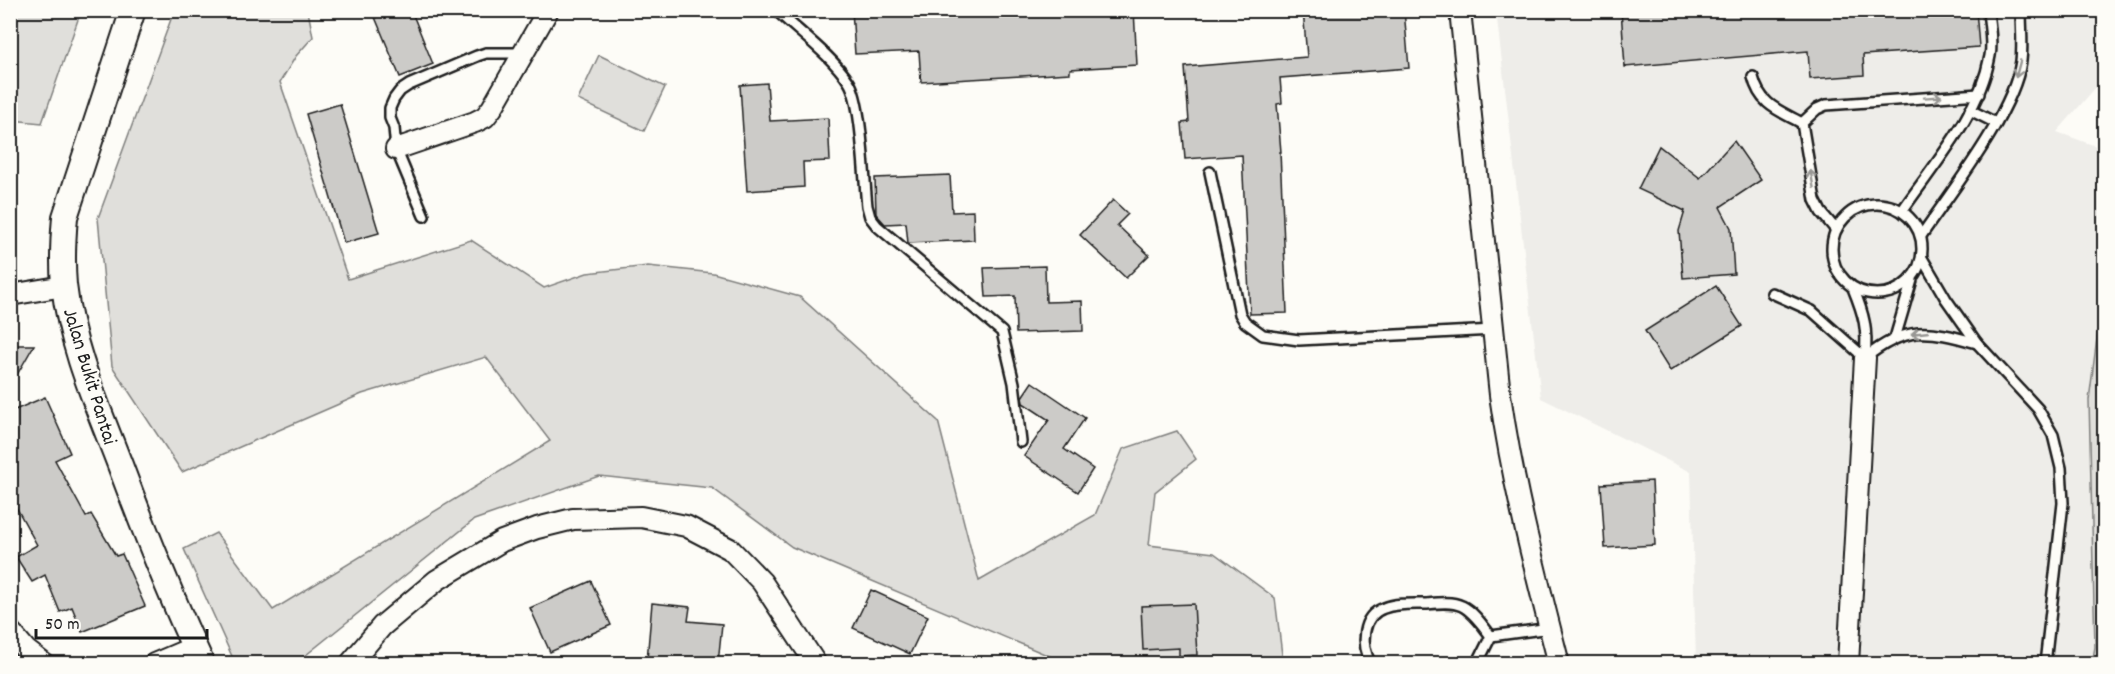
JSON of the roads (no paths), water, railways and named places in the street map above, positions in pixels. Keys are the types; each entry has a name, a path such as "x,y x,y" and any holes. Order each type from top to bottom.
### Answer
{"street":[{"name":"Jalan Bukit Pantai","path":"133,10 65,217 62,252 64,286 72,330 85,373 136,510 198,655"},
{"path":"396,149 485,117 548,10"},
{"path":"1460,10 1500,395 1509,457 1559,663"},
{"path":"10,295 64,286"},
{"path":"1848,663 1865,358"},
{"path":"350,663 382,626 437,580 502,541 537,528 573,519 641,517 686,526 730,549 762,582 816,663"},
{"path":"10,631 26,650 45,663"},
{"path":"154,663 198,655"}],"lane":[{"path":"776,10 836,65 851,84 858,107 867,206 873,222 1002,332 1014,383 1021,442"},
{"path":"1902,211 1960,128 1978,94 1991,56 1988,10"},
{"path":"1921,236 2007,103 2020,67 2020,10"},
{"path":"424,216 396,149 390,108 393,99 400,91 481,55 524,53"},
{"path":"1753,77 1758,92 1765,101 1802,123 1815,200 1821,212 1836,230"},
{"path":"1802,123 1817,109 1826,105 1978,94"},
{"path":"1970,110 1996,123"},
{"path":"1210,172 1240,314 1245,322 1263,335 1299,340 1494,330"},
{"path":"1895,338 1913,278 1922,258 1921,236 1917,226 1902,211 1887,205 1872,204 1857,209 1845,218 1836,230 1832,243 1832,256 1843,279 1853,288 1878,295 1892,292 1913,278"},
{"path":"1922,258 1977,343 2038,409 2053,435 2061,468 2063,503 2045,663"},
{"path":"1853,288 1864,315 1867,342 1865,358"},
{"path":"1772,293 1812,311 1865,358"},
{"path":"1865,358 1895,338 1926,332 1943,333 1977,343"},
{"path":"1371,663 1365,648 1365,628 1375,612 1393,605 1447,603 1461,605 1491,636"},
{"path":"1491,636 1550,628"},
{"path":"1474,663 1480,658 1491,636"}]}
